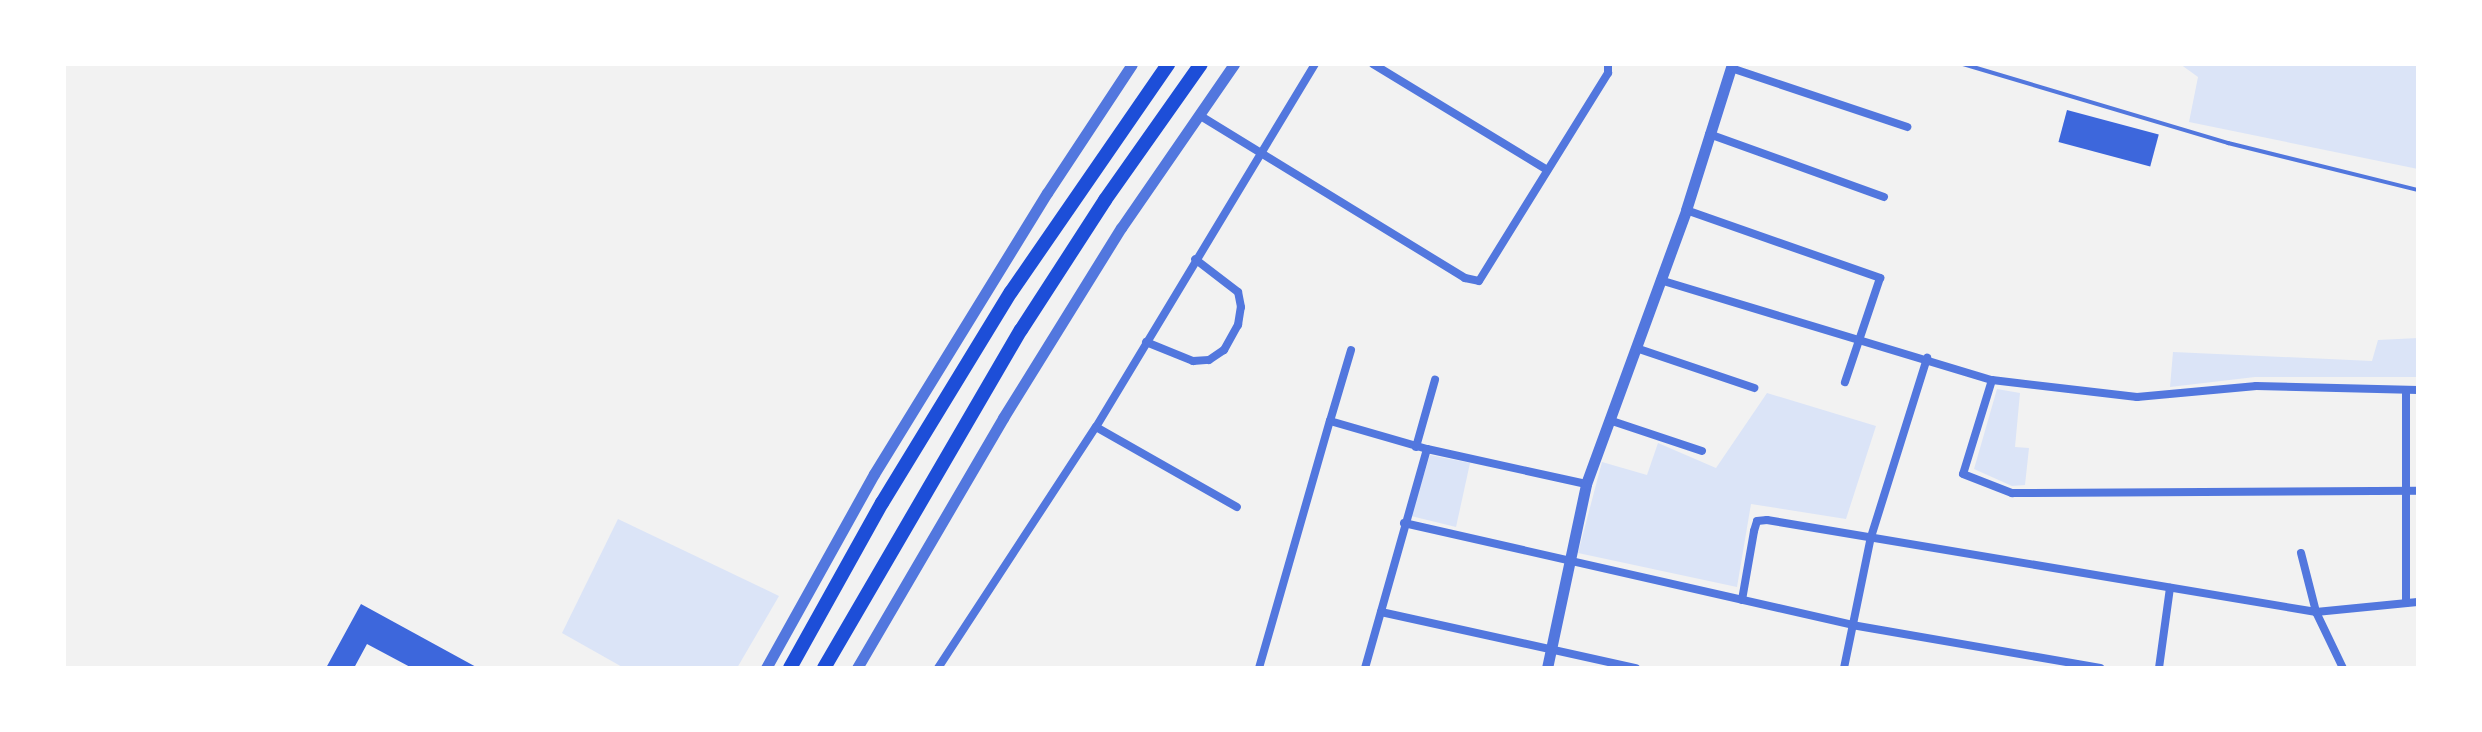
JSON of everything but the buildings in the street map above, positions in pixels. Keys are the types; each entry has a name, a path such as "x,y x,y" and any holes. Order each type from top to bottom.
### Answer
{"highway":[{"path":"790,668 882,503 1011,292 1168,64"},
{"path":"824,668 1021,330 1105,200 1201,64"}],"street":[{"path":"766,668 874,474 1047,193 1132,64"},
{"path":"857,668 996,431 1121,228 1234,64"},
{"path":"938,668 1096,427 1315,64"},
{"path":"1373,64 1547,170"},
{"path":"1199,115 1465,278 1479,281 1608,73 1608,64"},
{"path":"1547,668 1586,484 1686,210 1731,66 1907,127"},
{"path":"1709,134 1884,197"},
{"path":"1686,210 1880,278 1845,382"},
{"path":"1146,342 1193,361 1209,360 1224,350 1238,325 1241,307 1238,292 1195,259"},
{"path":"1660,280 1860,337 1992,380 2137,397 2256,386 2418,390"},
{"path":"1636,348 1754,388"},
{"path":"1259,668 1351,350"},
{"path":"1844,668 1871,537 1927,358"},
{"path":"1416,447 1435,380"},
{"path":"1992,380 1963,474 2012,493 2418,491"},
{"path":"2406,390 2406,603"},
{"path":"1609,420 1702,451"},
{"path":"1330,421 1416,447 1586,484"},
{"path":"1096,427 1237,507"},
{"path":"1365,668 1427,449"},
{"path":"1742,600 1757,521 1871,537 2316,612 2418,602"},
{"path":"1404,523 1852,625 2100,668"},
{"path":"2301,553 2316,612 2343,668"},
{"path":"2159,668 2170,588"},
{"path":"1381,612 1636,668"}],"lane":[{"path":"1963,64 2228,143 2418,190"}],"shaded area":[{"path":"2180,64 2418,64 2418,169 2189,122 2198,77"},
{"path":"2418,338 2418,377 2255,377 2170,387 2173,352 2372,361 2378,340"},
{"path":"1997,389 2020,393 2015,447 2029,448 2025,485 2012,486 1974,469"},
{"path":"1767,393 1876,426 1846,519 1751,504 1737,587 1578,553 1602,462 1647,475 1658,443 1716,468"},
{"path":"1430,455 1470,463 1456,527 1411,516"},
{"path":"618,519 779,596 737,668 624,668 562,633"}]}
